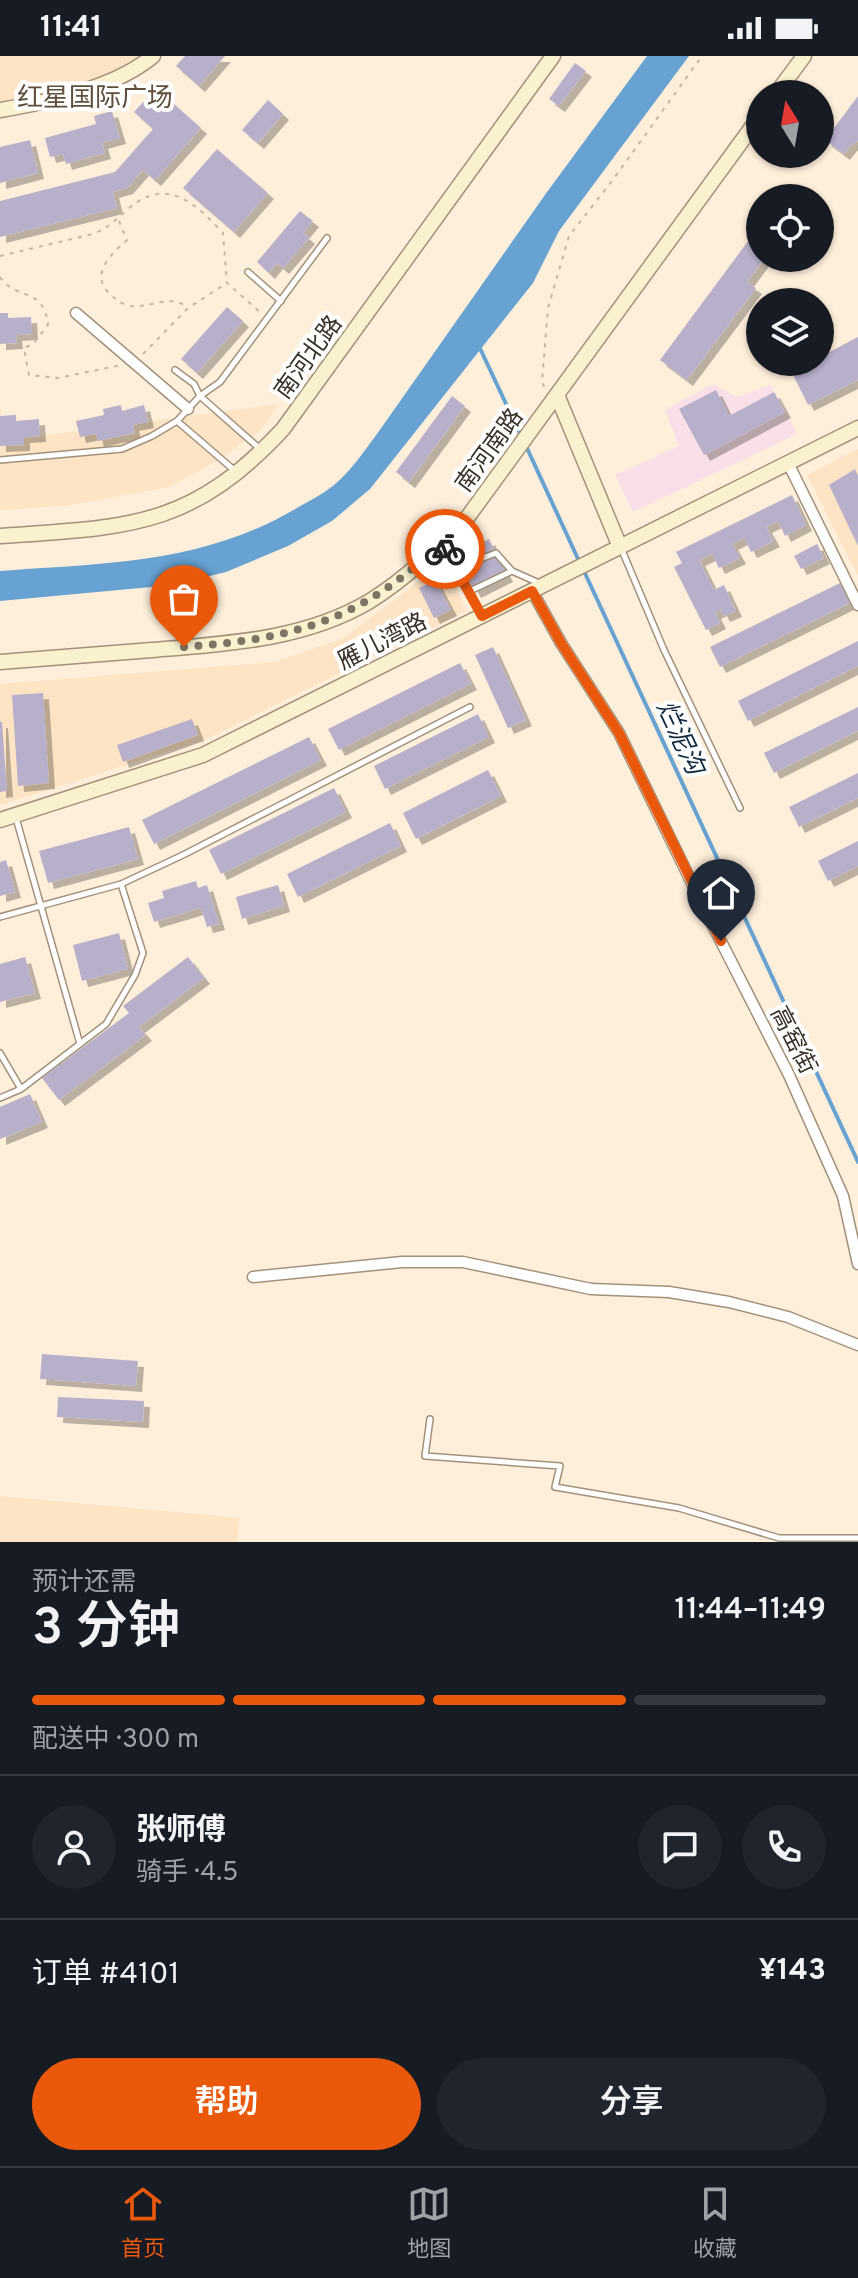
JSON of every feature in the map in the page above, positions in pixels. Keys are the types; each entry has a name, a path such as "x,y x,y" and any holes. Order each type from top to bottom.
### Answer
{"street":[{"path":"0,110 102,84 140,67 153,56"},
{"name":"南河北路","path":"0,536 132,524 180,509 238,474 283,429 553,56"},
{"path":"786,80 804,56"},
{"name":"南河南路","path":"0,662 246,642 296,631 369,602 412,571 467,518 746,135"},
{"path":"76,313 188,409"},
{"path":"554,399 616,549"},
{"name":"雁儿湾路","path":"0,820 203,755 858,428"},
{"path":"788,463 858,605"},
{"name":"高窑街","path":"538,588 561,643 619,733 789,1075 843,1196 858,1264"},
{"path":"253,1277 402,1262 463,1262 591,1289 669,1292 729,1302 788,1317 858,1345"}],"lane":[{"path":"0,460 122,449 177,421 200,396 220,382 327,238"},
{"path":"248,272 281,301"},
{"path":"175,370 194,384 200,396 263,451"},
{"path":"177,421 238,474"},
{"path":"444,541 465,565 496,553 512,571 538,588"},
{"path":"444,541 482,616"},
{"path":"616,549 740,808"},
{"path":"470,591 512,571"},
{"path":"0,917 121,884 470,707"},
{"path":"15,815 80,1044"},
{"path":"0,1098 21,1089 106,1024 135,975 143,953 121,884"},
{"path":"0,1053 21,1089"},
{"path":"430,1419 425,1456 560,1466 555,1487 679,1508 779,1538 858,1538"}],"path":[{"path":"554,399 542,381 548,308 569,236 702,56"},
{"path":"0,256 93,234 147,198 179,195 192,203 223,233 227,283 268,319"},
{"path":"118,220 127,240 105,262 102,273 105,289 120,303 131,306 169,301 182,302 188,308"}],"shaded area":[{"path":"0,56 155,56 119,79 0,107"},
{"path":"713,384 737,397 771,385 797,434 633,512 615,475 679,446 665,410"},
{"path":"0,404 4,441 279,404 260,431 214,463 169,487 65,506 0,510"},
{"path":"858,449 858,576 807,475"},
{"path":"443,563 467,611 205,740 0,805 0,684 275,662 344,638"},
{"path":"0,1496 240,1518 237,1542 0,1542"}],"water":[{"path":"647,56 689,56 559,231 533,283 370,489 332,521 288,546 226,572 173,585 0,601 0,571 153,558 189,550 261,526 334,485 377,434"}],"building":[{"path":"185,56 225,56 199,86 176,66"},
{"path":"575,63 586,71 559,106 549,99"},
{"path":"156,88 201,128 155,180 143,170 127,188 113,192 117,208 0,237 0,201 115,172 153,129 134,112"},
{"path":"858,96 858,141 844,154 834,147 834,128"},
{"path":"268,100 283,114 258,143 242,130"},
{"path":"112,111 120,138 102,143 105,153 66,164 63,154 50,157 45,138 96,124 94,116"},
{"path":"30,140 38,173 0,183 0,147"},
{"path":"217,149 268,193 234,232 183,188"},
{"path":"300,211 313,221 303,233 309,238 283,268 277,263 269,273 257,262"},
{"path":"746,244 746,272 754,272 747,282 756,288 746,288 746,301 687,380 660,360"},
{"path":"227,307 243,321 197,373 181,359"},
{"path":"0,313 8,313 8,318 31,317 32,334 16,335 17,343 0,344"},
{"path":"858,337 858,380 808,405 794,376 834,376 834,350"},
{"path":"716,390 729,416 774,392 785,412 704,455 679,409"},
{"path":"452,396 465,406 409,482 396,472"},
{"path":"121,405 122,411 144,405 148,422 133,425 135,433 98,441 96,434 80,437 76,421 104,415 103,409"},
{"path":"16,415 16,421 39,419 40,436 24,437 24,445 0,446 0,416"},
{"path":"855,469 858,476 858,546 829,485"},
{"path":"792,495 806,525 785,536 778,521 766,527 774,541 751,552 744,538 732,544 740,558 719,568 712,554 699,560 714,590 724,585 736,611 724,616 721,610 715,613 720,623 706,630 674,567 682,563 676,552"},
{"path":"489,539 507,576 475,592 456,556"},
{"path":"817,544 824,558 801,569 794,556"},
{"path":"435,580 451,610 434,618 419,588"},
{"path":"840,583 850,603 720,667 710,647"},
{"path":"858,641 858,666 748,721 738,701"},
{"path":"493,647 526,720 508,728 475,655"},
{"path":"460,663 471,684 339,750 328,729"},
{"path":"43,693 49,783 18,786 12,695"},
{"path":"858,707 858,731 774,773 764,753"},
{"path":"478,714 489,737 385,789 374,766"},
{"path":"192,719 198,735 123,762 117,745"},
{"path":"0,722 7,791 0,792"},
{"path":"309,737 321,760 154,844 142,820"},
{"path":"488,770 501,796 416,839 403,813"},
{"path":"858,773 858,798 799,827 789,807"},
{"path":"334,788 346,812 221,874 209,850"},
{"path":"390,823 401,846 298,897 287,874"},
{"path":"129,827 138,859 48,883 39,851"},
{"path":"858,841 858,866 828,881 818,861"},
{"path":"6,860 15,892 0,896 0,862"},
{"path":"196,881 198,888 207,885 219,924 207,927 201,908 154,922 148,903 164,898 162,891"},
{"path":"278,885 284,906 242,919 236,897"},
{"path":"119,933 128,969 82,981 73,945"},
{"path":"25,957 35,993 0,1002 0,964"},
{"path":"188,957 204,978 139,1027 146,1035 59,1100 42,1078 129,1013 123,1006"},
{"path":"30,1094 42,1122 0,1139 0,1107"},
{"path":"42,1354 138,1361 136,1386 40,1379"},
{"path":"58,1397 144,1401 143,1422 57,1417"}],"waterway":[{"name":"烂泥沟","path":"478,344 522,438"},
{"name":"烂泥沟","path":"526,446 579,561"},
{"name":"烂泥沟","path":"583,569 858,1162"}],"way so far":[{"path":"184,647 246,642 296,631 326,620 369,602 412,571 441,543 445,549"}],"district":[{"name":"红星国际广场","path":"95,97"}],"route":[{"path":"445,549 482,616 532,591 561,643 619,733 721,941"}]}
